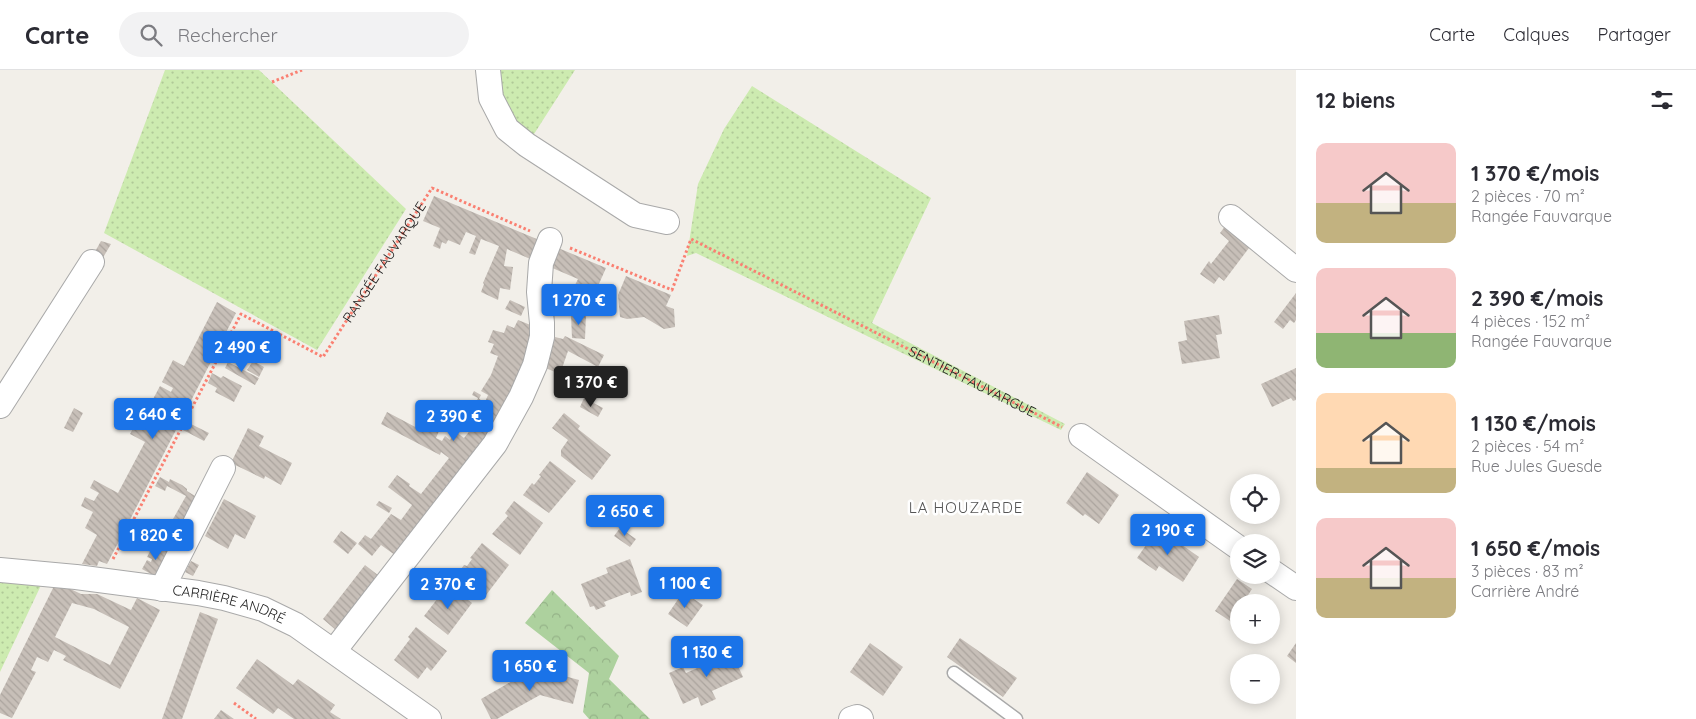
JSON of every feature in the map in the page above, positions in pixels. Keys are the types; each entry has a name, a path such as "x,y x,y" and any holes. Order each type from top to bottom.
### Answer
{"street":[{"path":"488,70 491,98 507,129 527,145 635,215 667,222"},
{"path":"1230,217 1296,270"},
{"path":"334,651 495,444 521,397 535,365 542,337 539,292 541,263 550,240"},
{"path":"0,406 92,262"},
{"path":"1081,436 1230,542"},
{"path":"162,589 224,468"},
{"name":"CARRIÈRE ANDRÉ","path":"0,570 45,573 109,581 224,598 263,609 296,625 430,719"},
{"path":"1280,577 1296,588"},
{"path":"852,719 857,717 861,719"}],"lane":[{"path":"954,673 1016,719"}],"path":[{"path":"272,82 302,70"},
{"name":"RANGÉE FAUVARQUE","path":"109,581 111,564 116,553 241,314 324,357 432,188 550,240 672,290 690,239"},
{"name":"SENTIER FAUVARGUE","path":"690,239 1081,436"},
{"path":"234,703 256,719"}],"green space":[{"path":"165,70 259,70 406,209 317,350 104,233"},
{"path":"488,70 575,70 527,145"},
{"path":"752,86 931,198 872,323 1065,424 1061,430 696,253 687,256 698,184 724,129"},
{"path":"0,576 44,579 0,672"},
{"path":"552,590 619,656 609,679 650,719 589,719 583,712 589,673 525,623"}],"building":[{"path":"434,196 544,242 535,261 507,249 504,266 513,267 510,290 500,288 498,300 481,292 499,246 481,239 475,255 469,253 476,236 466,232 460,245 448,240 446,244 442,242 440,249 433,246 440,228 423,221"},
{"path":"1226,225 1252,244 1224,281 1219,277 1214,284 1200,274 1209,261 1211,264 1229,241 1220,233"},
{"path":"101,241 111,244 101,261 92,257"},
{"path":"551,245 606,268 598,286 598,301 573,289 578,279 543,264"},
{"path":"626,276 671,295 666,306 674,309 675,327 664,329 644,317 627,319 620,317 618,295"},
{"path":"1296,293 1296,320 1294,323 1290,320 1283,329 1274,322"},
{"path":"510,300 525,307 521,316 505,309"},
{"path":"217,302 236,313 117,545 107,564 99,561 97,566 82,564 97,535 85,528 93,512 81,506 85,497 94,501 99,493 90,488 94,480 118,493 145,442 130,434 149,399 152,401 160,386 171,392 173,388 162,382 173,360 184,366"},
{"path":"571,315 586,315 585,339 572,338"},
{"path":"1219,315 1222,334 1216,335 1220,358 1182,364 1178,342 1187,340 1184,321"},
{"path":"518,320 538,328 490,441 399,558 381,545 372,556 358,544 365,535 371,539 391,514 401,520 412,505 388,487 397,475 421,494 449,458 441,452 440,455 381,424 387,412 421,430 425,424 439,431 436,438 442,441 445,436 450,440 456,432 464,438 472,428 451,416 459,402 473,409 478,398 472,395 474,391 481,395 479,399 485,402 488,395 481,391 491,375 498,356 490,353 494,344 488,342 493,330 504,333 507,325 514,328"},
{"path":"565,336 604,355 598,367 568,351 560,374 543,367 555,337 563,339"},
{"path":"262,343 273,349 269,358 257,352"},
{"path":"226,346 234,351 230,359 222,354"},
{"path":"253,361 264,367 259,377 247,370"},
{"path":"228,362 259,378 255,385 225,368"},
{"path":"1296,368 1296,400 1293,401 1291,398 1272,407 1261,384"},
{"path":"212,373 221,378 223,376 242,386 234,402 215,392 217,388 208,383"},
{"path":"584,398 603,408 598,417 580,407"},
{"path":"440,401 452,409 449,415 436,408"},
{"path":"74,408 83,413 73,432 64,428"},
{"path":"564,413 580,426 578,429 611,455 592,480 561,456 561,450 568,440 552,428"},
{"path":"187,422 209,433 204,441 183,430"},
{"path":"248,428 264,436 259,446 292,463 281,485 265,476 264,479 231,463"},
{"path":"550,461 576,481 549,513 523,495 532,483 534,485"},
{"path":"1087,472 1119,495 1099,524 1085,514 1083,516 1066,503"},
{"path":"160,477 169,482 170,479 182,485 195,496 197,493 202,495 194,501 181,524 173,519 186,496 167,486 165,491 155,486"},
{"path":"224,499 256,516 245,539 235,534 228,549 205,536"},
{"path":"379,501 392,508 389,513 376,505"},
{"path":"514,501 543,523 520,555 492,534 508,516 505,513"},
{"path":"175,523 184,527 170,552 164,549 163,545"},
{"path":"620,528 636,539 630,547 614,536"},
{"path":"1158,528 1199,557 1183,582 1159,566 1156,571 1137,558"},
{"path":"341,531 357,543 348,554 333,542"},
{"path":"482,543 509,565 483,599 455,577 464,565 467,566 472,559 470,558"},
{"path":"154,544 170,553 161,575 151,574 142,569 147,560 151,562 152,559 147,557"},
{"path":"630,559 642,592 631,596 630,592 604,602 606,606 596,610 594,606 590,607 581,584 608,573 606,568"},
{"path":"191,561 199,565 193,576 185,572"},
{"path":"365,565 383,579 337,631 323,619"},
{"path":"56,582 81,594 97,594 131,610 137,598 160,610 120,689 63,660 66,656 54,650 48,662 37,657 31,670 36,672 12,718 0,713 0,695","holes":["72,603 94,609 129,627 110,665 55,637"]},
{"path":"1234,584 1244,584 1252,589 1249,594 1230,594 1230,621 1215,611"},
{"path":"448,585 472,603 448,635 424,616"},
{"path":"683,592 703,605 687,627 668,614"},
{"path":"200,612 218,619 182,719 162,719"},
{"path":"416,627 447,651 431,671 427,667 418,679 394,660 410,639 408,637"},
{"path":"960,638 1017,678 1003,697 947,657"},
{"path":"870,643 903,667 883,696 850,672"},
{"path":"1296,643 1296,663 1287,656"},
{"path":"729,646 743,677 712,691 716,699 701,706 698,697 683,704 669,673 683,667 686,673 718,659 714,652"},
{"path":"257,659 293,685 298,679 335,705 330,712 341,719 294,719 278,708 273,714 236,688"},
{"path":"535,668 579,680 573,704 540,695 497,719 491,719 481,699"},
{"path":"221,710 234,719 214,719"}],"district":[{"name":"LA HOUZARDE","path":"966,508"}]}
